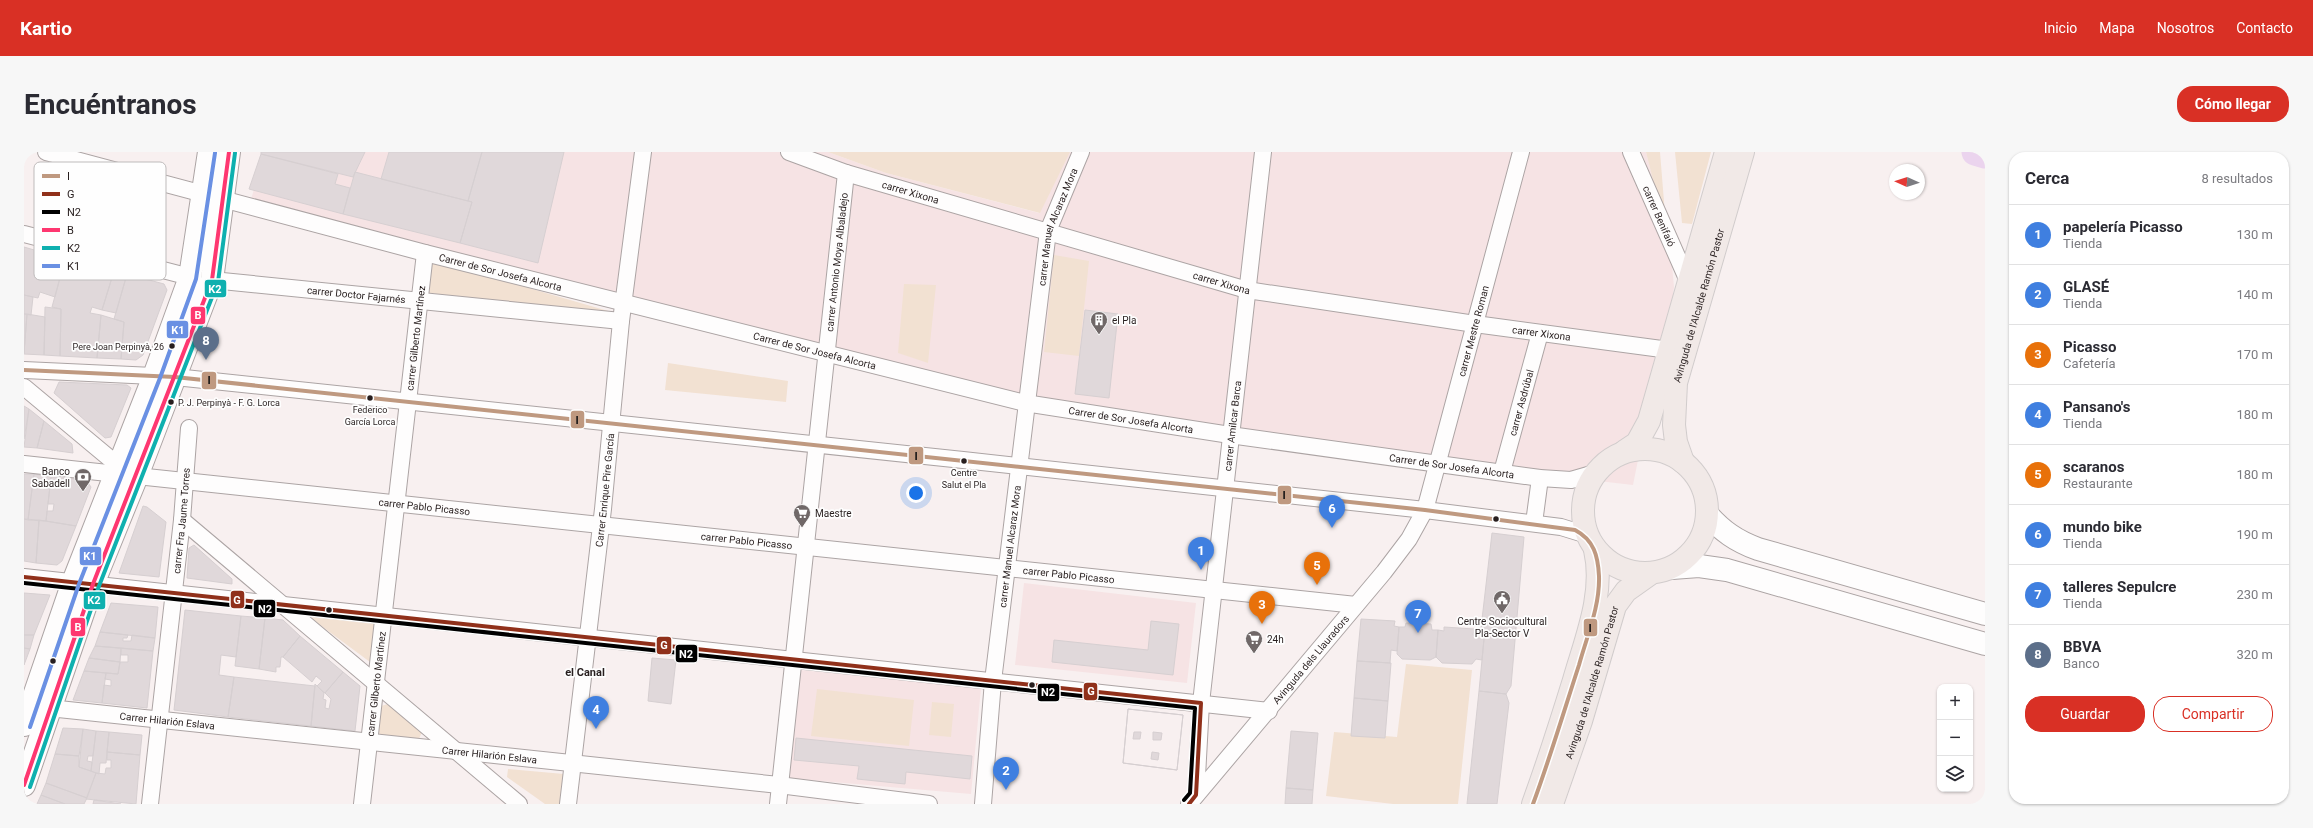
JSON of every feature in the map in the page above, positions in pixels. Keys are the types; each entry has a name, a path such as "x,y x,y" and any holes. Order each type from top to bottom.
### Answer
{"main road":[{"path":"165,376 190,276 209,152"},
{"path":"24,785 32,711 125,472 165,376 212,280 230,152"},
{"name":"Avinguda de l'Alcalde Ramón Pastor","path":"1626,452 1637,443 1646,429 1726,152"},
{"name":"Avinguda de l'Alcalde Ramón Pastor","path":"1683,462 1676,442 1674,425 1676,383 1743,152"},
{"path":"1672,568 1686,558 1697,546 1704,531 1707,514 1706,499 1701,485 1693,472 1683,462 1670,454 1656,450 1640,449 1626,452 1609,460 1595,473 1587,487 1583,502 1582,517 1591,542 1618,568 1630,572 1650,574 1672,568 1699,566 1727,570 1985,644"},
{"path":"1707,514 1726,534 1752,547 1985,614"},
{"name":"Avinguda de l'Alcalde Ramón Pastor","path":"1533,804 1552,755 1594,611 1599,580 1591,542"},
{"name":"Avinguda de l'Alcalde Ramón Pastor","path":"1552,804 1581,721 1615,606 1626,591 1650,574"}],"street":[{"name":"Carrer de Sor Josefa Alcorta","path":"46,152 84,162"},
{"name":"Carrer Enrique Pire García","path":"568,804 601,525 621,321 643,152"},
{"name":"carrer Xixona","path":"788,152 846,173 1247,290 1475,324 1669,350"},
{"name":"carrer Manuel Alcaraz Mora","path":"983,804 993,681 1025,403 1048,231 1081,152"},
{"name":"carrer Amílcar Barca","path":"1192,799 1200,704 1262,152"},
{"name":"carrer Mestre Roman","path":"1425,510 1439,463 1521,152"},
{"name":"carrer Benifaió","path":"1631,152 1688,281"},
{"name":"carrer Antonio Moya Albaladejo","path":"778,804 792,660 846,173"},
{"name":"Carrer de Sor Josefa Alcorta","path":"166,184 425,253 1025,403 1230,435 1540,478 1571,480 1595,473"},
{"path":"24,234 34,237"},
{"name":"carrer Gilberto Martínez","path":"362,804 425,253"},
{"path":"166,270 190,276"},
{"name":"carrer Doctor Fajarnés","path":"212,280 621,321"},
{"name":"carrer Asdrúbal","path":"1502,472 1540,333"},
{"path":"24,370 138,377 165,376 1425,510 1534,523 1575,530 1591,542"},
{"path":"24,387 125,472"},
{"name":"carrer Fra Jaume Torres","path":"150,804 182,520 189,428"},
{"name":"carrer Pablo Picasso","path":"24,464 125,472 185,481 396,504 1356,605"},
{"path":"1534,523 1540,478"},
{"name":"Avinguda dels Llauradors","path":"1192,799 1269,711 1356,605 1408,539 1425,510"},
{"path":"182,520 519,804"},
{"path":"24,577 1269,711"},
{"name":"Carrer Hilarión Eslava","path":"32,711 159,720 369,741 779,785 928,804"}],"shaded area":[{"path":"266,152 828,152 886,173 1039,213 1066,152 1646,152 1670,244 1674,287 1668,332 1646,420 1633,485 1442,463 1046,406 251,199"},
{"path":"828,152 1070,152 1040,213 886,173"},
{"path":"1646,152 1660,152 1665,214 1662,216"},
{"path":"1675,152 1711,152 1692,224 1682,223"},
{"path":"1054,255 1089,261 1079,356 1044,352"},
{"path":"432,260 615,313 429,293"},
{"path":"904,284 936,285 928,363 898,353"},
{"path":"668,363 788,381 786,402 665,390"},
{"path":"1024,583 1196,603 1187,683 1015,665"},
{"path":"311,615 375,622 370,662 312,619"},
{"path":"1406,664 1472,670 1458,804 1393,804 1326,796 1334,732 1397,737"},
{"path":"800,670 981,688 971,794 786,778"},
{"path":"817,689 914,700 909,746 811,736"},
{"path":"932,702 954,704 951,737 929,735"},
{"path":"388,704 422,732 418,741 378,737 381,706"},
{"path":"508,769 564,774 560,804 545,804 507,777"}],"building":[{"path":"261,152 365,152 353,177 261,154"},
{"path":"389,152 482,152 468,201 381,179"},
{"path":"482,152 564,152 538,263 460,243 472,202 468,201"},
{"path":"261,154 338,174 335,184 350,188 343,214 249,189"},
{"path":"355,172 472,202 460,243 343,214"},
{"path":"24,247 34,250 34,280 59,280 55,297 40,292 38,298 24,295"},
{"path":"59,280 111,280 102,310 92,307 90,313 101,315 97,358 60,356 61,309 52,307"},
{"path":"111,280 125,280 116,313 102,310"},
{"path":"125,280 149,280 164,284 167,290 143,355 136,360 121,359 124,322 114,319"},
{"path":"24,295 33,297 31,315 24,314"},
{"path":"45,307 61,309 60,356 44,355"},
{"name":"el Pla","path":"1085,310 1118,314 1109,398 1075,394"},
{"path":"24,314 27,314 24,353"},
{"path":"27,314 45,317 44,355 24,354"},
{"path":"101,315 124,322 121,359 97,358"},
{"path":"59,382 127,385 131,388 111,437 105,438 54,393"},
{"path":"24,406 29,409 24,439"},
{"path":"29,409 44,421 37,448 24,447"},
{"path":"44,421 72,444 73,453 37,448"},
{"path":"24,474 34,474 28,520 24,519"},
{"path":"34,474 51,477 46,521 28,520"},
{"path":"51,477 86,480 91,487 76,526 46,521 47,511 53,511 54,504 48,504"},
{"path":"143,506 147,507 166,522 159,577 119,573"},
{"path":"24,519 39,520 36,563 24,561"},
{"path":"39,520 76,526 62,561 57,565 36,563"},
{"path":"1492,533 1524,537 1511,686 1506,694 1479,691 1485,629 1481,628"},
{"path":"194,545 232,579 232,584 187,578 189,548"},
{"path":"24,593 50,595 34,635 24,635"},
{"path":"111,603 158,607 155,638 100,632"},
{"path":"185,610 241,616 236,657 221,655 219,675 234,677 228,717 174,710"},
{"path":"241,616 265,618 259,669 235,666"},
{"path":"265,618 283,620 300,636 283,657 281,657 280,667 276,667 276,672 259,669"},
{"path":"1361,619 1395,621 1394,626 1399,627 1397,651 1391,650 1390,663 1357,661"},
{"path":"1151,621 1179,624 1173,675 1052,662 1054,640 1148,650"},
{"path":"1406,623 1431,624 1432,630 1438,630 1436,657 1430,660 1402,659 1397,654 1399,627 1405,627"},
{"path":"1444,627 1474,629 1473,635 1477,635 1477,638 1484,638 1482,660 1476,659 1472,664 1442,663 1436,657 1438,630 1444,631"},
{"path":"100,632 128,635 127,638 123,638 123,641 131,641 132,635 155,638 153,651 95,646"},
{"path":"24,635 34,635 30,649 24,648"},
{"path":"300,636 343,672 325,693 317,686 322,681 316,676 312,682 283,657"},
{"path":"95,646 121,648 120,662 89,658"},
{"path":"24,648 30,649 24,665"},
{"path":"121,648 153,651 147,708 102,703 104,685 111,686 111,680 105,679 106,673 118,674 120,662 128,662 128,655 121,655"},
{"path":"89,658 120,662 118,674 84,671"},
{"path":"652,658 676,660 671,704 648,701"},
{"path":"1357,661 1391,663 1388,701 1354,698"},
{"path":"84,671 106,673 102,703 73,700"},
{"path":"343,672 360,686 355,731 311,726 315,684 324,693 323,699 326,700 325,708 329,709 331,699 325,693"},
{"path":"234,677 315,686 311,726 228,717"},
{"path":"1479,691 1506,694 1509,703 1497,804 1467,804"},
{"path":"1354,698 1388,701 1385,738 1351,736"},
{"path":"1128,709 1183,715 1177,770 1123,763","holes":["1134,732 1141,732 1140,739 1133,739","1153,732 1162,733 1161,740 1153,740","1152,752 1159,753 1158,760 1151,759"]},
{"path":"1128,709 1183,715 1177,770 1123,763"},
{"path":"63,728 83,729 79,756 55,754"},
{"path":"83,729 96,731 93,756 88,756 87,761 92,762 91,771 79,767"},
{"path":"96,731 109,732 106,763 100,763 99,774 91,771"},
{"path":"1291,731 1318,733 1313,790 1286,788"},
{"path":"109,732 142,735 140,755 107,752"},
{"path":"796,738 972,756 970,779 906,772 905,784 857,779 859,766 794,760"},
{"path":"107,752 140,755 136,804 86,799 96,773 105,774 106,768 111,768 111,760 107,760"},
{"path":"55,754 79,756 79,767 96,773 87,798 46,783"},
{"path":"46,783 87,798 84,804 65,804 41,795"},
{"path":"1286,788 1313,790 1312,804 1285,804"},
{"path":"41,795 65,804 37,804"},
{"path":"94,800 121,804 93,804"}],"waterway":[{"path":"1975,152 1985,155"}],"transit line":[{"name":"B","path":"24,785 93,584 212,280 229,152"},
{"name":"K1","path":"30,727 79,584 160,378 196,279 215,153"},
{"name":"K2","path":"30,787 99,586 218,282 235,153"},
{"name":"I","path":"24,370 175,377 1425,510 1575,530 1587,539 1594,549 1598,562 1599,587 1595,610 1579,665 1533,804"},
{"name":"G","path":"24,577 1201,703 1196,795 1189,804"},
{"name":"N2","path":"24,583 1195,708 1190,793 1184,800"}],"place":[{"name":"el Pla","path":"1099,335"},
{"name":"Pere Joan Perpinyà, 26","path":"172,346"},
{"name":"BBVA","path":"206,360"},
{"name":"Federico García Lorca","path":"370,398"},
{"name":"P. J. Perpinyà - F. G. Lorca","path":"171,402"},
{"name":"Centre Salut el Pla","path":"964,461"},
{"name":"Banco Sabadell","path":"83,492"},
{"name":"Maestre","path":"802,528"},
{"name":"mundo bike","path":"1332,528"},
{"name":"papelería Picasso","path":"1201,570"},
{"name":"scaranos","path":"1317,585"},
{"name":"Centre Sociocultural Pla-Sector V","path":"1502,614"},
{"name":"Picasso","path":"1262,624"},
{"name":"talleres Sepulcre","path":"1418,633"},
{"name":"24h","path":"1254,654"},
{"name":"Pansano's","path":"596,729"},
{"name":"GLASÉ","path":"1006,790"}],"district":[{"name":"el Canal","path":"585,672"}]}
